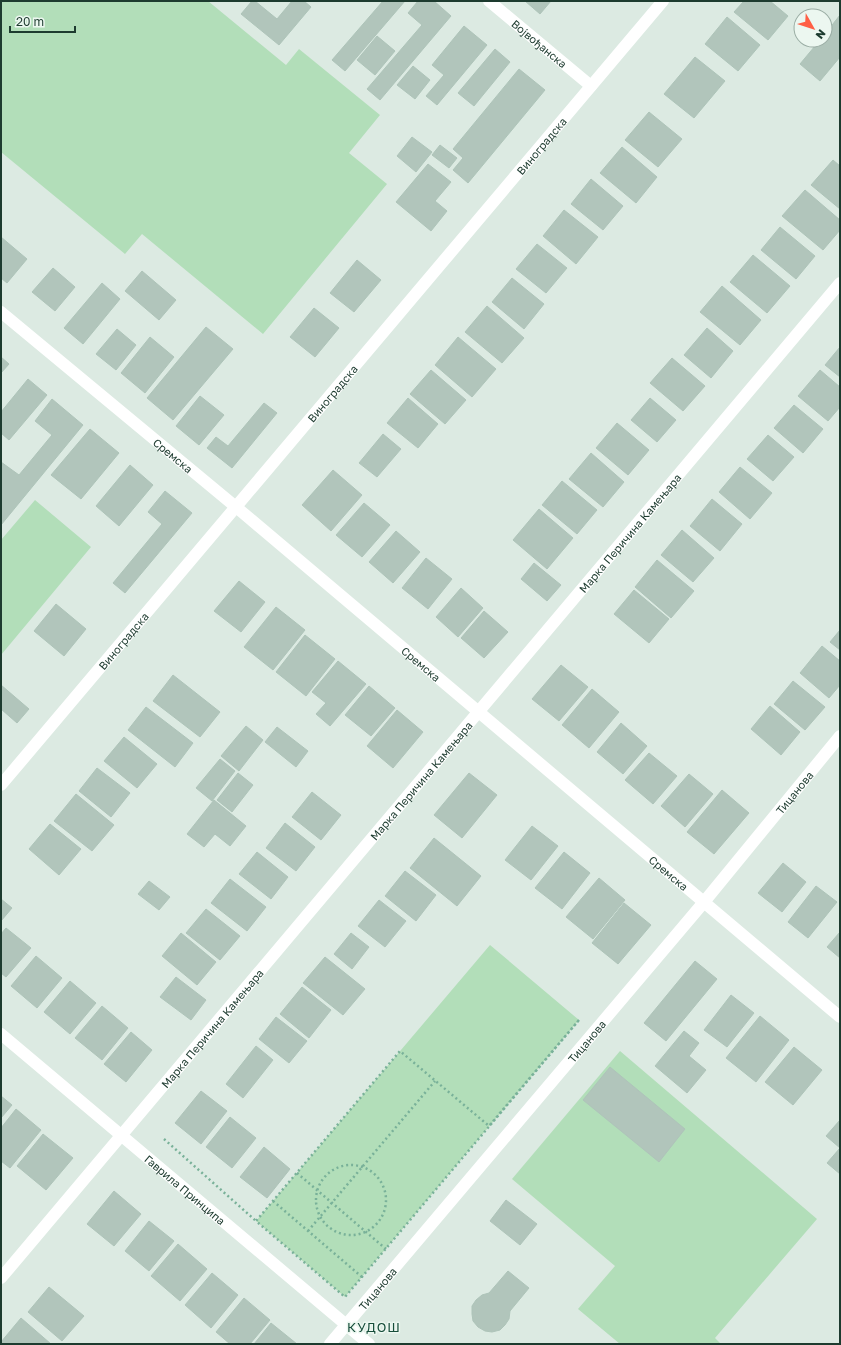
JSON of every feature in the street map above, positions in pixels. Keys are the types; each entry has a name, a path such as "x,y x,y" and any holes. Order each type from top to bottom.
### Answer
{"street":[{"name":"Војвођанска","path":"489,1 591,86"},
{"name":"Виноградска","path":"1,785 664,1"},
{"name":"Марка Перичина Камењара","path":"1,1278 840,283"},
{"name":"Сремска","path":"1,312 236,507 840,1017"},
{"name":"Тицанова","path":"330,1344 704,902 840,736"},
{"name":"Гаврила Принципа","path":"1,1034 369,1344"}],"path":[{"path":"164,1138 256,1221 345,1297 579,1020 489,1126 400,1051 256,1221"},
{"path":"308,1231 435,1080"},
{"path":"354,1165 362,1167 373,1173 380,1181 384,1190 386,1201 384,1211 379,1221 371,1230 348,1236 337,1233 327,1227 316,1208 318,1186 333,1170 344,1166 354,1165"},
{"path":"297,1173 386,1249"},
{"path":"273,1201 362,1276"}],"green space":[{"path":"1,1 208,1 286,65 299,49 380,115 349,153 387,184 263,334 142,234 125,254 1,152"},
{"path":"35,500 91,547 1,655 1,540"},
{"path":"490,945 579,1020 345,1297 256,1221"},
{"path":"620,1051 817,1219 715,1338 721,1344 620,1344 578,1309 615,1266 512,1179"}],"building":[{"path":"252,1 255,1 277,19 292,1 304,1 311,7 279,45 241,14"},
{"path":"383,1 405,1 345,71 332,60"},
{"path":"418,1 434,1 451,16 380,100 367,89 422,25 408,13"},
{"path":"525,1 551,1 540,14"},
{"path":"744,1 770,1 788,16 768,40 734,12"},
{"path":"840,15 840,57 820,81 800,64 813,48 833,48 833,24"},
{"path":"727,17 760,45 738,71 705,44"},
{"path":"464,26 487,45 437,105 426,96 444,75 432,65"},
{"path":"377,36 395,51 375,75 357,60"},
{"path":"495,49 510,62 474,106 458,93"},
{"path":"695,57 725,81 694,118 664,94"},
{"path":"413,66 430,80 415,99 397,85"},
{"path":"519,69 545,90 468,183 453,170 463,158 453,149"},
{"path":"649,112 682,139 658,167 625,140"},
{"path":"412,137 432,152 416,172 397,156"},
{"path":"440,145 457,158 449,168 432,155"},
{"path":"622,147 657,177 636,203 600,173"},
{"path":"833,160 840,166 840,209 811,185"},
{"path":"428,164 451,182 435,201 447,211 431,231 396,202"},
{"path":"591,179 623,206 603,230 571,204"},
{"path":"805,190 840,220 840,230 823,250 782,216"},
{"path":"564,210 598,237 576,264 543,236"},
{"path":"780,227 815,256 796,279 761,250"},
{"path":"1,237 27,259 7,283 1,278"},
{"path":"537,244 567,268 546,293 516,269"},
{"path":"753,255 790,286 767,313 730,282"},
{"path":"357,260 381,280 354,312 330,293"},
{"path":"53,268 75,287 55,311 32,292"},
{"path":"142,271 176,300 159,320 125,291"},
{"path":"512,278 544,304 524,329 492,302"},
{"path":"102,283 120,299 83,344 64,328"},
{"path":"722,286 761,320 740,345 700,312"},
{"path":"487,306 524,338 502,363 465,332"},
{"path":"314,308 339,328 315,357 290,337"},
{"path":"206,327 233,349 173,420 147,398"},
{"path":"707,328 733,351 711,378 684,355"},
{"path":"117,329 136,345 116,370 96,354"},
{"path":"150,337 174,357 145,393 121,373"},
{"path":"458,337 496,369 472,397 435,365"},
{"path":"840,347 840,377 825,365"},
{"path":"1,357 9,364 1,373"},
{"path":"672,358 705,386 683,411 650,383"},
{"path":"431,370 466,400 445,424 410,394"},
{"path":"820,370 840,387 840,407 828,421 798,396"},
{"path":"28,379 47,395 9,440 1,433 1,412"},
{"path":"200,396 224,415 199,445 176,426"},
{"path":"408,398 438,424 418,448 387,423"},
{"path":"650,398 676,420 657,442 631,420"},
{"path":"52,399 83,425 1,525 1,462 19,475 52,435 35,421"},
{"path":"264,403 277,413 232,468 207,448 216,437 228,446"},
{"path":"794,405 823,429 803,453 774,428"},
{"path":"617,423 649,450 628,475 596,448"},
{"path":"90,429 119,453 81,499 51,475"},
{"path":"383,434 401,449 377,477 359,463"},
{"path":"768,435 794,457 773,481 747,459"},
{"path":"591,453 624,482 603,507 569,479"},
{"path":"130,465 153,485 119,526 96,506"},
{"path":"740,467 772,493 750,519 719,492"},
{"path":"333,470 362,495 331,531 302,505"},
{"path":"562,481 597,510 577,534 542,505"},
{"path":"165,491 192,513 125,593 113,583 162,524 148,512"},
{"path":"712,499 742,524 720,551 690,526"},
{"path":"364,503 390,525 362,557 336,535"},
{"path":"539,509 573,538 547,569 513,540"},
{"path":"682,530 714,558 693,582 661,555"},
{"path":"396,531 420,552 393,583 369,562"},
{"path":"426,558 452,579 428,609 402,588"},
{"path":"657,560 694,591 671,618 635,587"},
{"path":"534,563 561,585 547,601 521,579"},
{"path":"239,581 265,602 241,632 214,611"},
{"path":"461,588 483,608 458,637 436,617"},
{"path":"634,590 669,619 649,643 614,614"},
{"path":"56,604 86,629 64,656 34,631"},
{"path":"276,607 305,630 273,670 244,647"},
{"path":"484,611 508,632 484,658 461,638"},
{"path":"840,630 840,650 830,642"},
{"path":"305,635 335,659 306,696 276,672"},
{"path":"822,646 840,661 840,685 829,698 800,673"},
{"path":"338,661 366,684 330,726 316,714 326,703 312,692"},
{"path":"561,665 588,687 559,721 532,699"},
{"path":"173,675 220,712 200,737 153,701"},
{"path":"793,681 825,707 805,730 774,704"},
{"path":"1,685 29,709 17,723 1,709"},
{"path":"369,686 395,708 371,736 345,715"},
{"path":"592,689 619,712 589,748 562,725"},
{"path":"770,706 800,732 781,755 751,729"},
{"path":"146,707 193,743 175,767 128,730"},
{"path":"397,710 423,732 393,768 367,746"},
{"path":"621,723 647,746 623,774 597,752"},
{"path":"246,726 263,740 239,771 221,756"},
{"path":"277,727 308,751 296,767 265,742"},
{"path":"124,737 157,764 137,788 104,761"},
{"path":"649,753 677,776 653,804 625,780"},
{"path":"220,759 235,771 212,801 196,788"},
{"path":"97,768 130,793 111,817 79,791"},
{"path":"238,773 253,785 232,812 217,800"},
{"path":"469,773 497,795 462,838 434,815"},
{"path":"689,774 713,794 685,827 661,806"},
{"path":"722,790 749,813 714,854 687,832"},
{"path":"312,792 341,815 321,840 292,817"},
{"path":"76,794 114,825 92,851 54,821"},
{"path":"214,800 246,826 230,846 215,834 204,847 187,834"},
{"path":"285,823 315,847 296,871 266,848"},
{"path":"50,824 81,849 59,875 29,849"},
{"path":"532,826 558,846 531,880 505,860"},
{"path":"434,838 481,876 457,906 410,868"},
{"path":"257,852 288,877 271,899 239,874"},
{"path":"564,852 590,873 562,909 535,888"},
{"path":"783,863 806,882 782,912 758,893"},
{"path":"405,871 436,895 416,921 385,896"},
{"path":"599,878 625,900 593,939 566,917"},
{"path":"230,879 266,907 247,931 211,903"},
{"path":"149,881 170,897 159,910 138,894"},
{"path":"816,886 837,902 808,938 788,922"},
{"path":"1,899 12,908 1,921"},
{"path":"379,900 406,921 385,947 358,926"},
{"path":"624,903 651,925 618,964 592,943"},
{"path":"206,909 240,936 220,960 186,933"},
{"path":"6,928 31,948 6,977 1,973 1,934"},
{"path":"840,932 840,958 827,947"},
{"path":"181,933 216,962 197,985 162,956"},
{"path":"351,933 369,947 352,969 334,954"},
{"path":"36,956 62,978 37,1008 11,986"},
{"path":"325,957 365,989 343,1015 303,983"},
{"path":"695,961 717,979 666,1041 644,1023"},
{"path":"176,977 206,1000 191,1020 160,997"},
{"path":"70,981 96,1003 70,1034 44,1012"},
{"path":"302,987 331,1010 309,1038 280,1014"},
{"path":"731,995 754,1013 727,1047 704,1030"},
{"path":"102,1006 128,1028 102,1060 75,1038"},
{"path":"760,1016 789,1040 756,1082 726,1058"},
{"path":"276,1017 307,1041 289,1063 259,1039"},
{"path":"684,1031 699,1043 689,1056 706,1070 687,1093 655,1066"},
{"path":"131,1032 152,1050 126,1082 104,1064"},
{"path":"256,1046 273,1060 243,1098 226,1084"},
{"path":"794,1047 822,1070 793,1105 765,1082"},
{"path":"610,1067 685,1129 659,1162 583,1100"},
{"path":"201,1091 227,1111 201,1144 175,1123"},
{"path":"1,1096 12,1105 1,1118"},
{"path":"16,1109 41,1130 10,1168 1,1161 1,1128"},
{"path":"230,1117 256,1138 232,1168 206,1147"},
{"path":"840,1120 840,1148 826,1136"},
{"path":"43,1134 73,1158 46,1190 17,1166"},
{"path":"264,1147 290,1169 267,1198 240,1177"},
{"path":"840,1148 840,1174 827,1163"},
{"path":"114,1191 141,1214 114,1246 87,1224"},
{"path":"506,1200 537,1224 520,1245 490,1221"},
{"path":"149,1221 174,1241 149,1271 125,1251"},
{"path":"178,1244 207,1269 180,1301 151,1276"},
{"path":"508,1271 529,1288 510,1311 509,1319 500,1330 492,1332 485,1331 478,1327 473,1321 472,1306 482,1295 489,1293"},
{"path":"212,1273 238,1295 211,1328 185,1305"},
{"path":"49,1287 84,1316 62,1341 28,1312"},
{"path":"244,1298 270,1320 250,1344 230,1344 216,1332"},
{"path":"21,1318 51,1344 3,1344 1,1342"},
{"path":"271,1323 297,1344 254,1344"}],"district":[{"name":"КУДОШ","path":"374,1327"}]}
